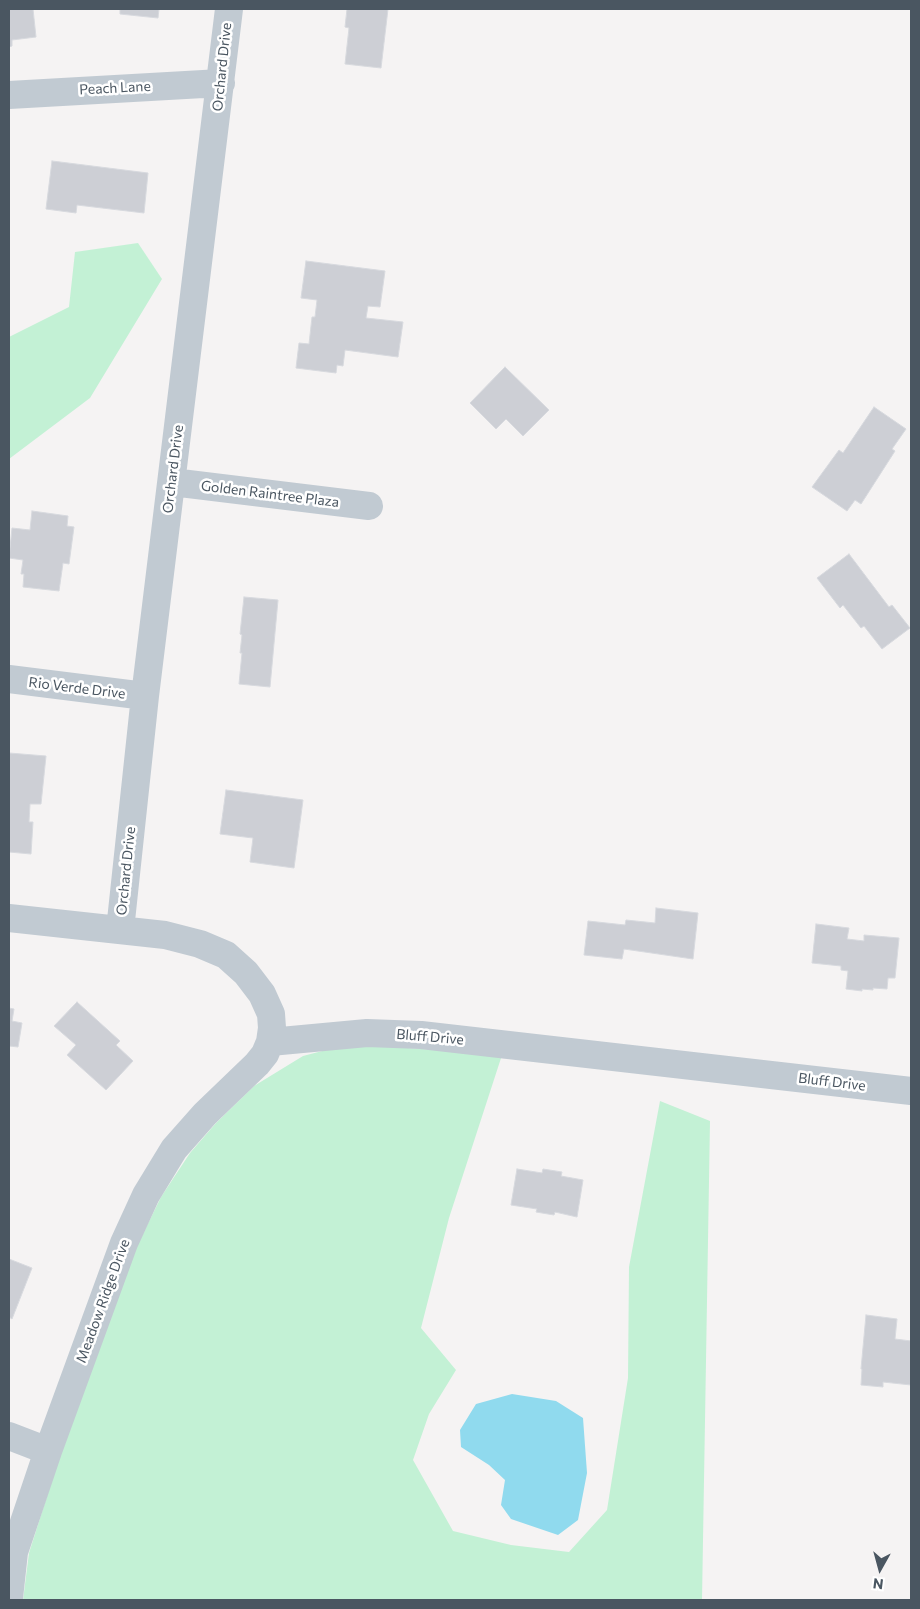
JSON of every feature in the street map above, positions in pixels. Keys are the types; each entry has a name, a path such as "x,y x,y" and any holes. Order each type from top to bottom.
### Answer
{"street":[{"name":"Orchard Drive","path":"120,930 145,696 229,9"},
{"name":"Peach Lane","path":"9,95 221,83"},
{"name":"Golden Raintree Plaza","path":"172,482 369,506"},
{"name":"Rio Verde Drive","path":"9,679 145,696"},
{"path":"9,918 165,935 200,944 226,955 246,973 262,994 271,1014 270,1042"},
{"name":"Bluff Drive","path":"270,1042 367,1033 421,1035 911,1092"},
{"name":"Meadow Ridge Drive","path":"9,1598 14,1552 48,1451 124,1243 146,1195 174,1149 205,1114 257,1064 265,1054 270,1042"},
{"path":"9,1436 48,1451"}],"green space":[{"path":"138,243 162,279 90,398 9,459 9,337 69,307 75,252"},
{"path":"368,1045 502,1055 449,1218 421,1328 456,1370 429,1414 413,1460 453,1531 511,1545 569,1552 607,1510 628,1378 629,1267 660,1101 710,1121 702,1600 23,1600 29,1553 60,1455 137,1246 161,1197 190,1153 216,1123 254,1086 303,1056 326,1050"}],"water":[{"path":"512,1394 556,1401 583,1418 587,1473 578,1520 558,1535 511,1519 501,1505 505,1480 489,1465 461,1447 460,1430 476,1404"}],"building":[{"path":"9,9 33,9 36,37 12,40 12,46 9,47"},
{"path":"120,9 159,9 158,18 120,14"},
{"path":"347,9 388,9 381,68 345,64 349,28 345,27"},
{"path":"52,161 148,173 144,213 77,205 76,213 46,209"},
{"path":"306,261 385,271 380,307 368,306 366,318 403,322 398,357 345,350 343,366 337,365 336,373 296,368 299,343 309,344 312,317 315,317 317,300 301,298"},
{"path":"505,367 549,410 523,436 506,419 496,429 470,403"},
{"path":"874,407 906,429 892,449 895,451 861,504 855,500 847,511 812,487 839,450 843,453"},
{"path":"32,511 68,516 67,526 74,527 69,564 63,563 59,591 23,587 24,574 21,574 23,560 9,558 12,528 30,530"},
{"path":"849,554 889,607 892,605 910,628 882,649 864,626 861,628 843,605 840,608 817,578"},
{"path":"244,597 278,600 270,687 239,684 242,653 240,653 242,635 240,634"},
{"path":"9,753 46,756 41,804 30,804 29,822 33,822 31,854 9,852"},
{"path":"226,790 303,800 294,868 250,862 253,838 220,834"},
{"path":"656,908 698,913 693,959 624,949 622,959 584,955 588,921 625,925 626,920 655,923"},
{"path":"816,924 849,928 847,939 864,941 864,935 899,938 895,978 888,978 887,989 873,988 873,990 862,989 862,991 846,989 848,971 841,970 841,966 812,963"},
{"path":"77,1002 120,1041 116,1045 133,1061 106,1090 67,1055 76,1045 54,1026"},
{"path":"9,1008 14,1009 12,1021 22,1023 18,1047 9,1046"},
{"path":"517,1169 542,1173 543,1169 562,1172 561,1176 583,1180 577,1217 555,1212 554,1215 536,1212 537,1209 511,1205"},
{"path":"9,1259 32,1268 12,1319 9,1317"},
{"path":"866,1315 897,1319 895,1339 911,1341 911,1385 883,1382 883,1387 861,1385"}]}
